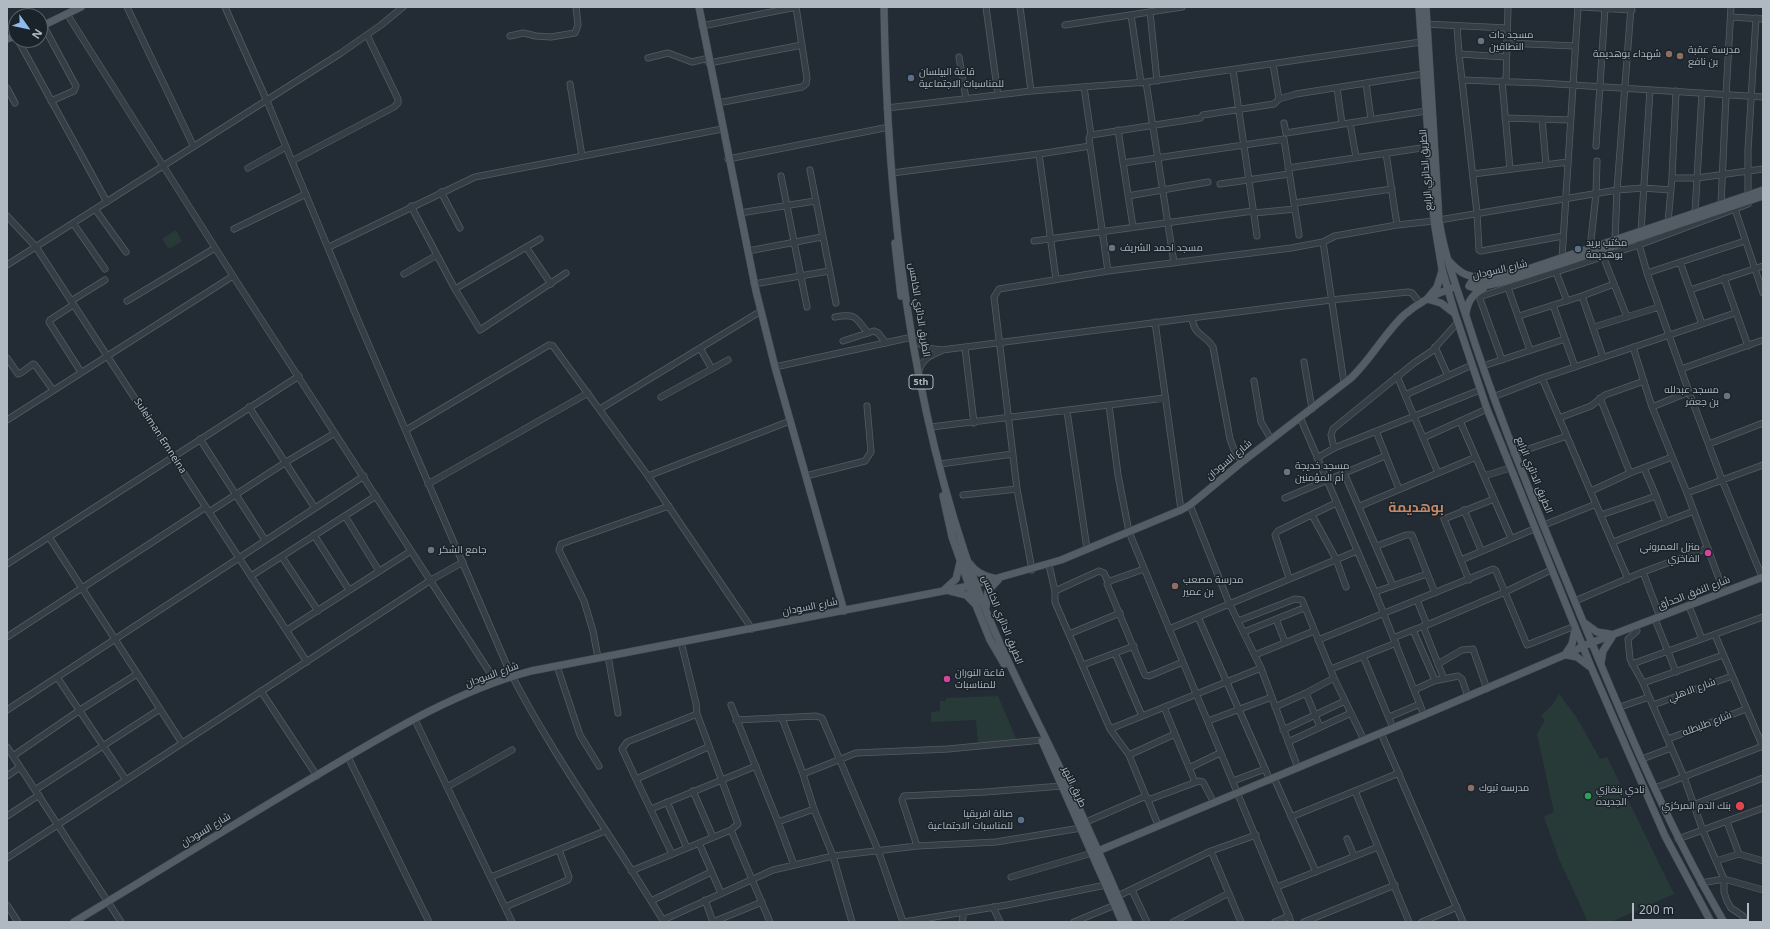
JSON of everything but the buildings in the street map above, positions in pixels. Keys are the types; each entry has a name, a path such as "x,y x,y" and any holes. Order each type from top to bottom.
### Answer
{"main road":[{"path":"48,23 81,7"},
{"path":"699,7 722,129 754,284 775,367 844,611"},
{"name":"الطريق الدائري الخامس","path":"880,7 884,128 891,187 898,273 949,526 964,560"},
{"name":"الطريق الدائري الخامس","path":"884,7 887,108 892,173 891,187"},
{"name":"الطريق الدائري الرابع","path":"1419,7 1423,24 1436,220 1447,258 1455,314 1487,409 1534,529 1592,669 1665,836 1711,922"},
{"name":"الطريق الدائري الرابع","path":"1426,7 1421,42 1428,147 1442,269 1466,316 1514,454 1600,663 1678,839 1701,883 1724,922"},
{"name":"شارع السودان","path":"1489,281 1616,240 1638,237 1668,222 1763,190"},
{"name":"شارع السودان","path":"1489,281 1548,268 1638,237 1734,208 1763,196"},
{"path":"1447,258 1455,268 1466,276 1489,281"},
{"path":"1442,269 1437,287 1427,299 1441,303 1455,314"},
{"path":"1466,316 1467,306 1472,297 1489,281"},
{"name":"شارع السودان","path":"74,922 348,757 458,698 512,676 972,585 1049,565 1181,510 1190,505 1242,462 1344,384 1363,366 1398,321 1420,303 1452,288"},
{"name":"الطريق الدائري الخامس","path":"911,339 940,464 977,608 990,640 1003,663"},
{"path":"1520,493 1529,489"},
{"path":"943,591 956,579 964,560 977,572 984,576 1000,578"},
{"path":"987,612 986,602 988,591 1000,578"},
{"name":"شارع النفق الحدأق","path":"1095,852 1468,697 1583,647 1763,578"},
{"name":"الطريق الدائري الخامس","path":"972,585 987,612 1005,658 1044,739"},
{"path":"943,591 962,593 970,598 977,608"},
{"path":"1584,622 1597,632 1613,636 1603,651 1600,663"},
{"path":"1575,627 1572,644 1565,655 1577,657 1583,660 1592,669"},
{"name":"طريق النهر","path":"1003,663 1044,739 1095,852 1106,885 1122,922"},
{"name":"طريق النهر","path":"1044,739 1062,786 1083,825 1094,841 1095,852 1102,860 1129,922"},
{"path":"1094,841 1107,846 1102,860"}],"street":[{"path":"127,7 193,145"},
{"path":"225,7 267,100 358,320 512,676 605,831 664,921 705,900 773,870 833,856 918,846 996,842 1083,825 1147,798 1199,781 1203,782 1214,803"},
{"path":"7,265 367,35 403,7"},
{"path":"510,36 524,33 536,36 551,37 575,33 578,25 576,7"},
{"path":"702,26 796,7 807,78 806,84 802,87 718,103"},
{"path":"986,7 998,95"},
{"path":"1020,7 1031,91"},
{"path":"1065,25 1182,7"},
{"path":"1508,7 1504,81 1505,118 1510,170"},
{"path":"1562,258 1578,7"},
{"path":"1582,7 1632,9 1617,190 1616,240"},
{"path":"1721,204 1731,7"},
{"path":"1596,146 1605,8"},
{"path":"1150,12 1157,81"},
{"path":"68,14 162,166 496,682"},
{"path":"1131,15 1153,126 1174,263"},
{"path":"1731,17 1763,19"},
{"path":"1748,195 1747,171 1756,18"},
{"path":"1423,24 1507,28"},
{"path":"1457,26 1477,213 1479,251 1563,236"},
{"path":"292,161 394,107 398,103 398,99 367,35"},
{"path":"48,38 76,86 73,92 51,101"},
{"path":"887,108 1031,91 1144,83 1421,42"},
{"path":"1506,43 1575,46"},
{"path":"648,58 670,53 692,62 709,61 802,45"},
{"path":"22,48 107,202"},
{"path":"1459,54 1506,57"},
{"path":"959,57 966,99"},
{"path":"1273,64 1279,99"},
{"path":"1233,70 1257,236"},
{"path":"1091,135 1153,126 1274,104 1279,99 1296,94 1423,74"},
{"path":"1462,80 1504,81 1763,97"},
{"path":"570,84 582,156"},
{"path":"1366,84 1371,119"},
{"path":"1084,87 1091,135 1089,138 1090,146 1108,271"},
{"path":"7,88 15,103"},
{"path":"1337,88 1342,124"},
{"path":"1650,90 1638,237 1647,273 1689,392 1722,480 1763,578"},
{"path":"1668,222 1672,178 1676,91"},
{"path":"1695,213 1702,93"},
{"path":"1284,123 1286,133 1426,111"},
{"path":"1505,118 1570,120"},
{"path":"1542,119 1546,165"},
{"path":"1350,122 1356,157"},
{"path":"728,159 884,128"},
{"path":"329,247 411,206 480,176 722,129"},
{"path":"1118,130 1133,227"},
{"path":"1123,163 1284,139 1299,235"},
{"path":"892,173 1090,146"},
{"path":"248,168 286,147"},
{"path":"1220,184 1249,180 1356,157 1428,147"},
{"path":"1386,153 1397,225"},
{"path":"1039,154 1056,279"},
{"path":"1590,249 1596,194 1597,161"},
{"path":"1473,174 1568,162"},
{"path":"1672,178 1697,178 1763,169"},
{"path":"810,170 836,304"},
{"path":"781,176 807,307"},
{"path":"1128,196 1208,182"},
{"path":"1032,570 1017,489 1010,417 998,343 994,297 1000,289 1108,271 1291,248 1323,242 1335,236 1617,190 1643,188 1671,190"},
{"path":"1034,241 1253,212 1392,189"},
{"path":"441,192 460,228"},
{"path":"234,229 306,194"},
{"path":"1763,200 1761,199 1734,208 1763,293"},
{"path":"740,214 815,201"},
{"path":"411,206 455,289 481,330 566,273"},
{"path":"95,209 126,252"},
{"name":"Suleiman Emneina","path":"7,216 36,247 108,355 207,510 307,662"},
{"path":"73,223 105,269"},
{"path":"748,251 822,236"},
{"path":"1502,360 1480,299 1482,296 1603,256 1638,237"},
{"path":"455,289 540,238"},
{"path":"1647,273 1745,240"},
{"path":"1323,242 1344,384"},
{"path":"526,247 550,284"},
{"path":"127,301 215,248"},
{"path":"404,274 437,255"},
{"path":"1603,256 1627,317"},
{"path":"1680,262 1702,324"},
{"path":"1690,290 1763,266"},
{"path":"754,284 829,271"},
{"path":"1556,272 1567,300"},
{"path":"7,420 233,276"},
{"path":"1724,278 1735,313 1748,346"},
{"path":"81,372 50,320 105,280"},
{"path":"1519,316 1614,284"},
{"path":"1508,288 1530,350"},
{"path":"775,367 911,339 926,348 942,350 1331,300 1408,292 1412,293 1420,303"},
{"path":"1582,296 1594,327 1603,357"},
{"path":"1553,305 1575,367"},
{"path":"1594,327 1659,307"},
{"path":"600,409 761,312"},
{"path":"1493,397 1542,378 1735,313"},
{"path":"835,317 850,314 854,316 868,333"},
{"path":"1192,318 1194,329 1207,339 1213,347 1230,439 1234,450 1242,462"},
{"path":"1155,322 1181,510"},
{"path":"1334,448 1331,435 1333,429 1397,376 1428,354 1458,322"},
{"path":"844,340 874,331 878,333 886,343"},
{"path":"1483,366 1565,339"},
{"path":"1681,369 1763,340"},
{"path":"406,430 551,345 554,346 648,476 752,629"},
{"path":"1435,347 1448,376"},
{"path":"700,348 712,369"},
{"path":"965,348 974,423"},
{"path":"1633,348 1652,408 1687,493 1724,592"},
{"path":"919,371 920,366 927,358 942,350"},
{"path":"7,358 18,374 21,374 33,364 35,365 53,390"},
{"path":"662,397 728,360"},
{"path":"1304,362 1312,409"},
{"path":"1405,395 1472,365"},
{"path":"7,564 299,376"},
{"path":"1397,376 1438,473"},
{"path":"1542,378 1628,578"},
{"path":"1254,381 1261,422 1272,439"},
{"path":"1560,418 1591,406 1600,398 1644,381"},
{"path":"1317,458 1334,448 1480,390"},
{"path":"1652,408 1689,392"},
{"path":"428,484 588,393"},
{"path":"931,427 974,423 1010,417 1165,398"},
{"path":"1600,398 1630,473"},
{"path":"1109,405 1118,475 1129,532 1290,919 1275,922"},
{"path":"806,476 865,461 867,459 871,452 867,406"},
{"path":"249,408 315,508"},
{"path":"1423,438 1487,409"},
{"path":"1067,411 1087,549"},
{"path":"1300,417 1395,640 1424,715"},
{"path":"648,476 790,421"},
{"path":"1460,421 1511,538"},
{"path":"1709,444 1763,423"},
{"path":"1376,431 1399,489"},
{"path":"7,637 207,510 336,433"},
{"path":"1514,454 1567,436"},
{"path":"200,439 265,540"},
{"path":"940,464 1013,454"},
{"path":"1285,498 1385,456"},
{"path":"1360,506 1476,457"},
{"path":"1591,491 1630,473 1672,457"},
{"path":"1687,493 1763,465"},
{"path":"1484,476 1510,468"},
{"path":"1644,468 1666,522"},
{"path":"1344,473 1360,506 1393,586"},
{"path":"7,710 364,476"},
{"path":"963,495 1017,489"},
{"path":"251,576 376,496"},
{"path":"1601,515 1656,496"},
{"path":"1469,580 1444,519 1494,499"},
{"path":"1289,578 1275,535 1278,531 1336,503"},
{"path":"1544,525 1596,504"},
{"path":"1190,505 1229,603 1261,668 1298,768"},
{"path":"598,658 593,631 584,601 559,550 559,547 561,544 579,537 668,506"},
{"path":"1464,510 1481,550"},
{"path":"1613,542 1694,511"},
{"path":"1312,515 1336,559 1346,587"},
{"path":"345,516 379,571"},
{"path":"1461,560 1481,550 1534,529"},
{"path":"1377,546 1410,534 1435,593"},
{"path":"314,535 349,590"},
{"path":"49,537 182,743"},
{"path":"1575,601 1643,572 1708,548"},
{"path":"287,630 411,550"},
{"path":"1169,629 1357,551"},
{"path":"282,557 318,611"},
{"path":"7,858 431,580 463,562"},
{"path":"1049,565 1055,591 1055,602 1110,729 1129,755 1158,825"},
{"path":"1108,582 1144,569"},
{"path":"1318,640 1495,570 1527,645 1575,627"},
{"path":"1330,669 1363,656 1413,630 1505,592 1551,570"},
{"path":"1055,591 1099,571 1104,573 1108,582 1107,584 1145,675 1147,677 1182,662"},
{"path":"1643,572 1676,672"},
{"path":"1375,592 1427,574"},
{"path":"1238,621 1298,599 1302,600 1330,669 1364,740"},
{"path":"1417,600 1444,679"},
{"path":"1689,606 1702,640"},
{"path":"1244,632 1304,608"},
{"path":"1069,634 1120,614"},
{"path":"1198,617 1228,681 1265,769 1292,817 1316,872"},
{"path":"1632,664 1763,617"},
{"path":"1276,619 1285,642"},
{"path":"1635,627 1637,631 1631,636 1628,642 1632,664 1643,683 1684,777 1703,831 1724,879 1724,892 1727,901 1731,908 1743,916 1745,922"},
{"path":"1255,655 1314,630"},
{"path":"1413,630 1434,681"},
{"path":"1655,788 1763,746 1715,635"},
{"path":"631,871 731,830 738,822 720,780 697,714 696,703 681,642"},
{"path":"1082,665 1134,646"},
{"path":"1438,664 1462,650 1473,649 1487,689"},
{"path":"1115,653 1142,716"},
{"path":"1643,683 1723,655"},
{"path":"608,656 618,714"},
{"path":"1363,656 1393,728"},
{"path":"557,666 580,735 599,766"},
{"path":"1110,729 1261,668"},
{"path":"13,756 80,710 137,674"},
{"path":"1414,690 1434,681 1458,676 1461,677 1468,697"},
{"name":"شارع الاهلي","path":"1653,705 1732,676"},
{"path":"57,677 104,745 126,780"},
{"path":"1275,707 1334,678"},
{"path":"261,691 317,776"},
{"path":"1306,693 1320,727"},
{"path":"1208,721 1272,697"},
{"path":"1620,707 1649,697"},
{"path":"1283,730 1345,701"},
{"path":"1389,717 1420,704"},
{"path":"731,705 794,865"},
{"path":"1164,707 1195,782"},
{"path":"35,790 160,709"},
{"name":"شارع طليطله","path":"1668,739 1746,709"},
{"path":"1288,742 1351,713"},
{"path":"672,854 622,749 627,742 697,714"},
{"path":"736,720 820,717 840,758 878,850 904,922 993,907 1106,885"},
{"path":"782,718 803,774 814,809 833,856 852,922"},
{"path":"415,720 512,922"},
{"path":"1381,733 1463,922"},
{"path":"1129,755 1176,734"},
{"path":"803,774 840,758 856,753 948,749 1044,739"},
{"path":"7,747 121,922"},
{"path":"636,779 708,747"},
{"path":"1642,759 1671,748"},
{"path":"447,787 512,750"},
{"path":"1189,768 1220,753"},
{"path":"348,757 429,922"},
{"path":"651,809 756,766"},
{"path":"7,776 20,767"},
{"path":"1233,782 1265,769"},
{"path":"1292,817 1399,773"},
{"path":"1693,805 1763,778"},
{"path":"918,846 902,800 904,796 1062,786"},
{"path":"693,791 714,837"},
{"path":"1355,791 1410,922"},
{"path":"7,816 38,795"},
{"path":"667,802 687,848"},
{"path":"1678,839 1763,808"},
{"path":"778,822 814,809"},
{"path":"1727,822 1739,854"},
{"path":"731,830 770,922"},
{"path":"491,877 605,831"},
{"path":"1118,896 1212,851 1256,835"},
{"path":"1347,840 1354,856"},
{"path":"699,843 721,893"},
{"path":"1277,886 1378,847"},
{"path":"505,907 568,880 569,877 559,850"},
{"path":"1212,851 1241,922"},
{"path":"1011,877 1095,852"},
{"path":"1716,862 1739,854 1763,861"},
{"path":"651,901 711,872"},
{"path":"1701,883 1724,879 1763,890"},
{"path":"1304,922 1395,885"},
{"path":"1132,890 1146,922"},
{"path":"1173,922 1229,893"},
{"path":"705,900 713,922 762,902"},
{"path":"7,905 18,922"},
{"path":"1074,922 1115,905"},
{"path":"993,907 1000,922"},
{"path":"1422,922 1457,907"},
{"path":"962,922 964,912"}],"shaded area":[{"path":"176,230 182,241 169,249 162,239"},
{"name":"نادي بنغازي الجديده","path":"1559,694 1577,718 1600,759 1607,757 1674,894 1611,922 1588,922 1559,859 1544,817 1554,812 1537,734 1545,720 1541,716 1553,704"},
{"path":"998,696 1017,741 978,742 976,720 931,722 931,712 940,711 940,701 946,701 946,698"}],"place":[{"name":"مسجد دات النطاقين","path":"1481,41"},
{"name":"شهداء بوهديمة","path":"1669,54"},
{"name":"مدرسة عقبة بن نافع","path":"1680,56"},
{"name":"قاعة البيلسان للمناسبات الاجتماعية","path":"911,78"},
{"name":"مسجد احمد الشريف","path":"1112,248"},
{"name":"مكتب بريد بوهديمة","path":"1578,249"},
{"name":"مسجد عبدلله بن جعفر","path":"1727,396"},
{"name":"مسجد خديجة أم المؤمنين","path":"1287,472"},
{"name":"جامع الشكر","path":"431,550"},
{"name":"منزل العمروني الفاخري","path":"1708,553"},
{"name":"مدرسة مصعب بن عمير","path":"1175,586"},
{"name":"قاعة النوران للمناسبات","path":"947,679"},
{"name":"مدرسه تبوك","path":"1471,788"},
{"name":"نادي بنغازي الجديده","path":"1588,796"},
{"name":"بنك الدم المركزي","path":"1740,806"},
{"name":"صالة افريقيا للمناسبات الاجتماعية","path":"1021,820"}],"district":[{"name":"بوهديمة","path":"1416,508"}]}
